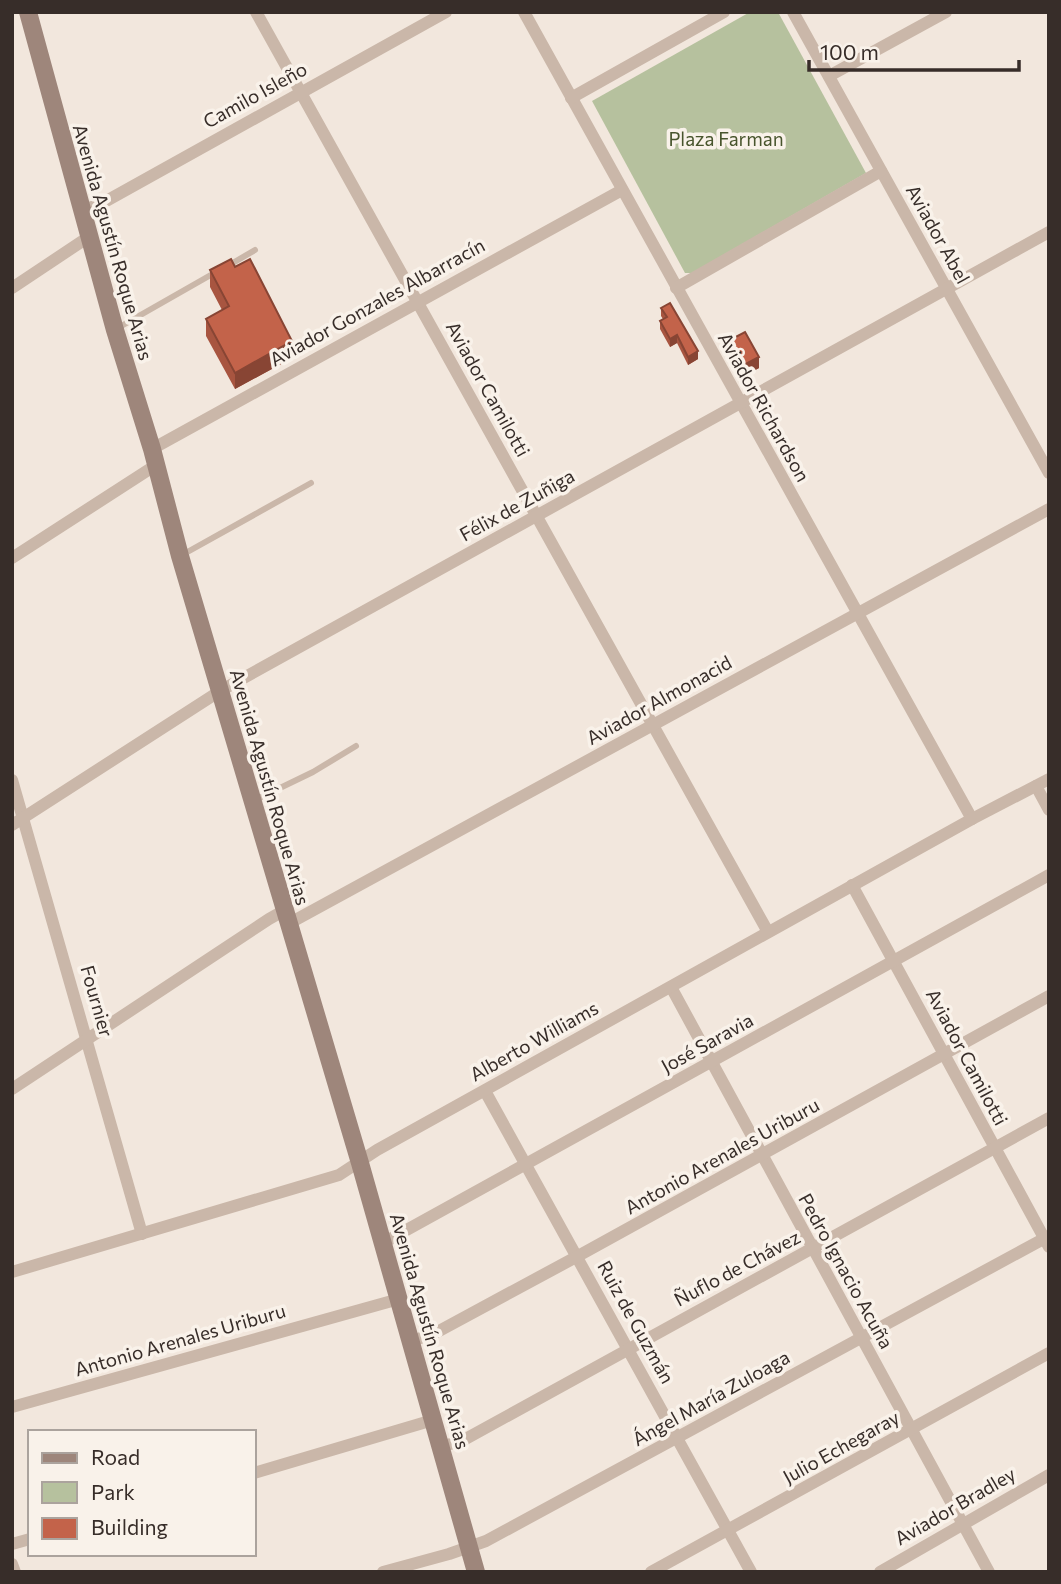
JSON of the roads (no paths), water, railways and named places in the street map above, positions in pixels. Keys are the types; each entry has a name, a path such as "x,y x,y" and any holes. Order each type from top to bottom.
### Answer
{"main road":[{"name":"Avenida Agustín Roque Arias","path":"27,12 180,556 360,1163 476,1572"}],"street":[{"name":"Aviador Camilotti","path":"256,12 768,932"},
{"name":"Camilo Isleño","path":"83,211 108,200 446,12"},
{"name":"Aviador Richardson","path":"524,12 972,819"},
{"path":"571,98 724,12"},
{"name":"Aviador Abel","path":"793,12 1049,473"},
{"path":"829,76 946,12"},
{"path":"676,288 881,171"},
{"name":"Aviador Gonzales Albarracín","path":"12,558 154,457 417,302 622,190"},
{"name":"Félix de Zuñiga","path":"18,822 220,691 1049,232"},
{"path":"12,288 90,236"},
{"name":"Aviador Almonacid","path":"12,1089 269,919 287,917 652,726 1049,509"},
{"name":"Alberto Williams","path":"12,1272 339,1175 377,1150 852,885 1049,779"},
{"name":"Fournier","path":"12,780 18,822 88,1039 142,1234"},
{"path":"1036,786 1049,810"},
{"name":"José Saravia","path":"383,1243 1049,875"},
{"name":"Aviador Camilotti","path":"852,885 1047,1241"},
{"name":"Pedro Ignacio Acuña","path":"671,987 989,1572"},
{"name":"Antonio Arenales Uriburu","path":"410,1342 439,1331 578,1256 1049,996"},
{"name":"Ruiz de Guzmán","path":"485,1091 751,1572"},
{"name":"Ñuflo de Chávez","path":"441,1446 460,1442 1049,1118"},
{"name":"Ángel María Zuloaga","path":"383,1572 486,1541 861,1338 1047,1241"},
{"name":"Antonio Arenales Uriburu","path":"12,1407 399,1299"},
{"name":"Julio Echegaray","path":"651,1572 912,1431 1049,1353"},
{"path":"256,1472 433,1420"},
{"name":"Aviador Bradley","path":"880,1572 1049,1475"},
{"path":"12,1564 15,1572"}],"lane":[{"path":"115,330 256,250"},
{"path":"180,556 311,484"},
{"path":"253,801 313,772 356,746"}],"park label":[{"name":"Plaza Farman","path":"726,139"}]}
